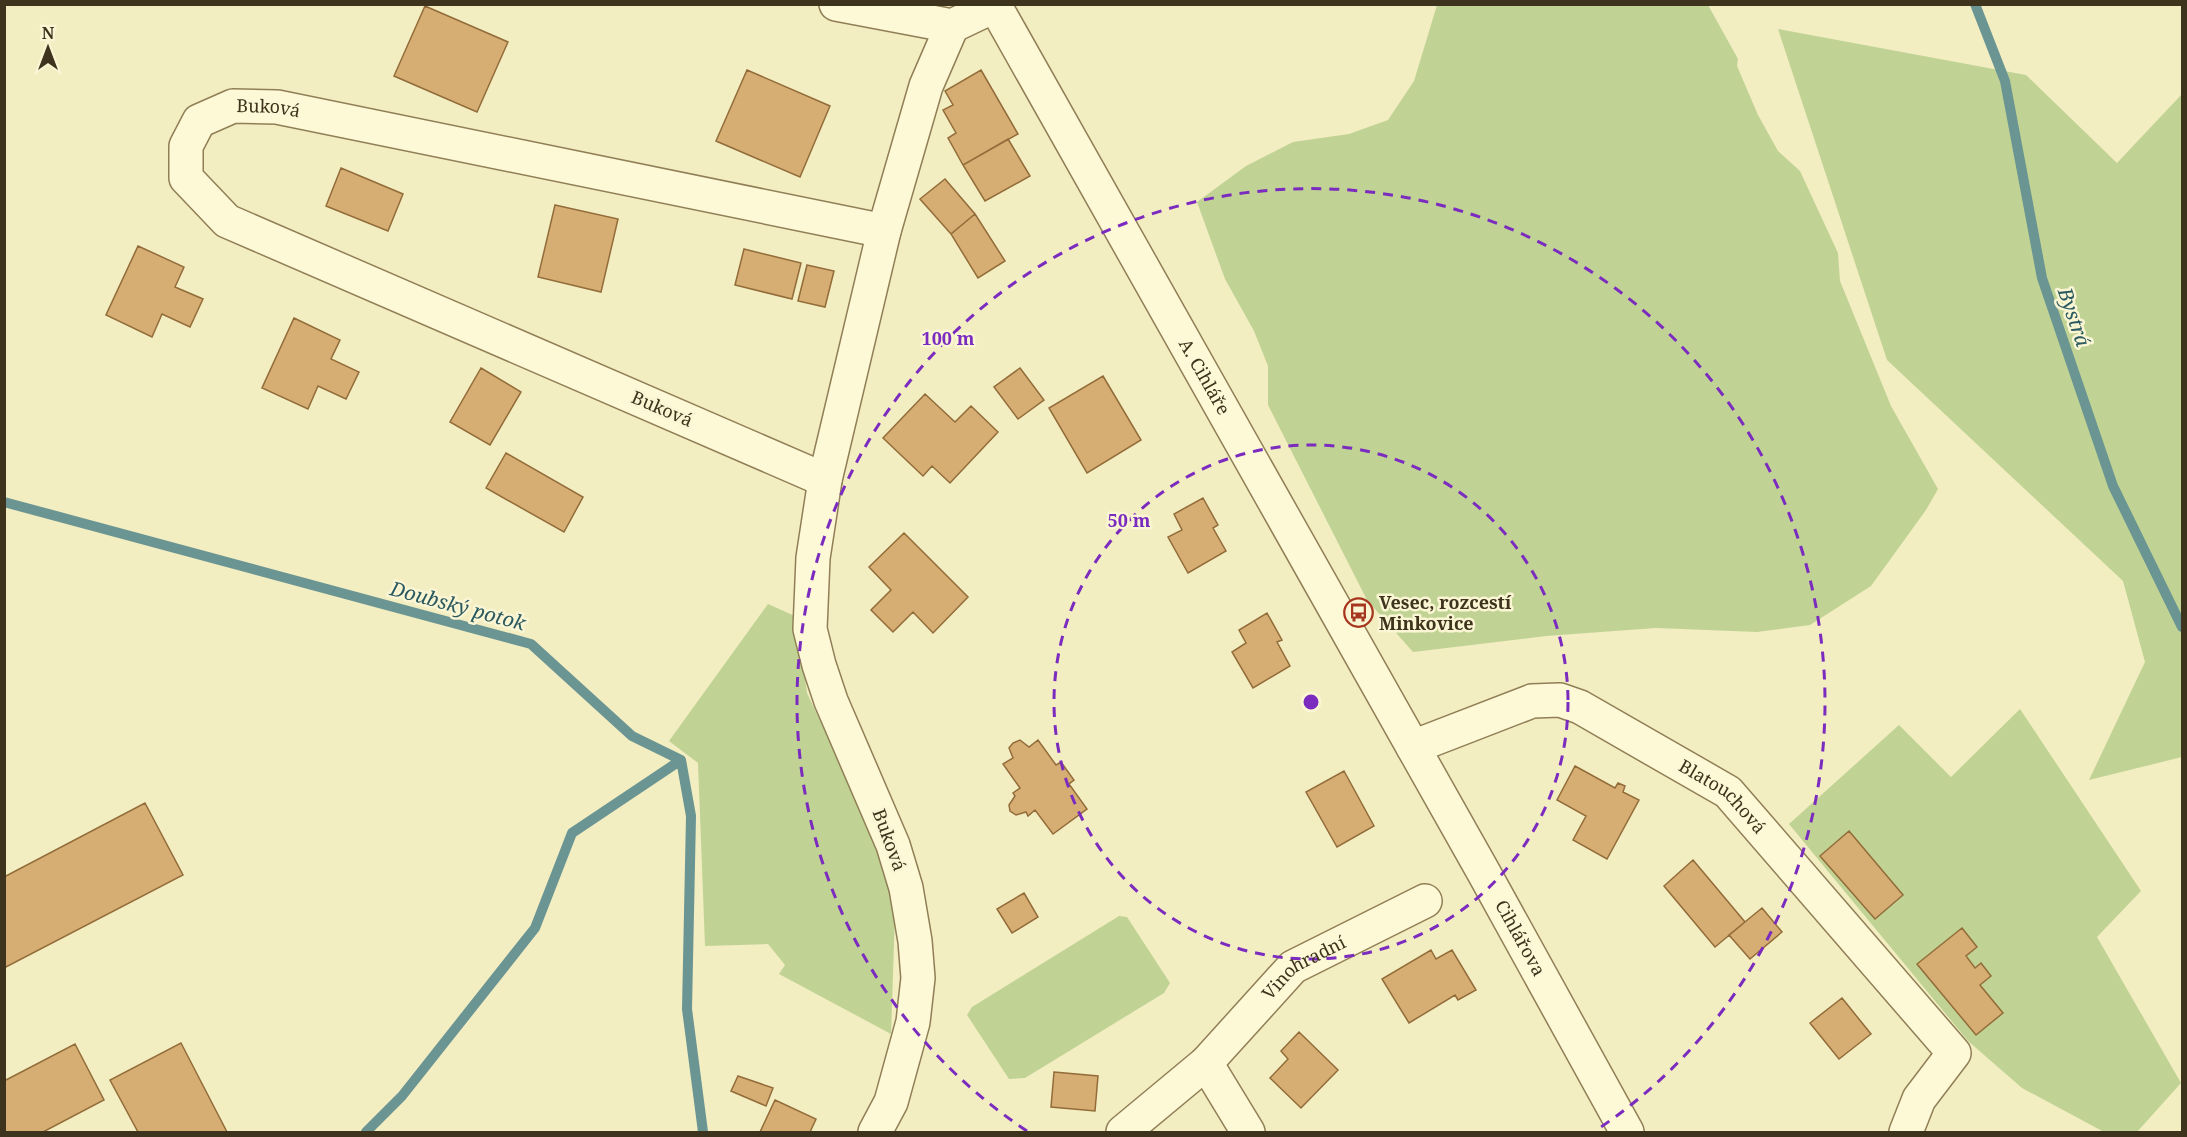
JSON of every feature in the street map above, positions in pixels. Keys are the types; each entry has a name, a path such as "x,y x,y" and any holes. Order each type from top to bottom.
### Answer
{"street":[{"path":"836,4 952,26 994,5"},
{"name":"A. Cihláře","path":"994,5 1413,747"},
{"name":"Buková","path":"875,1132 891,1102 913,1022 918,978 915,941 906,888 892,845 831,701 810,629 813,558 825,480 884,231 926,86 952,26"},
{"name":"Buková","path":"825,480 226,221 186,178 186,146 199,121 233,106 277,107 884,231"},
{"name":"Blatouchová","path":"1413,747 1532,701 1560,700 1580,706 1728,792 1954,1053 1919,1099 1906,1132"},
{"name":"Cihlářova","path":"1413,747 1627,1132"},
{"name":"Vinohradní","path":"1123,1132 1206,1063 1293,967 1425,902"},
{"path":"1206,1063 1248,1132"}],"green space":[{"path":"1437,5 1708,5 1738,59 1737,66 1758,115 1778,151 1800,171 1838,253 1840,281 1891,406 1938,489 1926,510 1871,586 1810,625 1757,632 1656,628 1546,636 1413,652 1367,600 1268,405 1268,366 1254,331 1225,279 1197,202 1246,166 1293,142 1349,134 1388,120 1414,81"},
{"path":"1778,29 2026,75 2117,163 2182,94 2182,757 2089,780 2145,662 2123,581 1887,360"},
{"path":"768,604 797,617 807,693 874,835 895,914 891,1034 779,974 785,965 768,944 705,946 698,763 669,741"},
{"path":"2020,709 2141,891 2097,937 2181,1083 2137,1132 2104,1132 2022,1088 1968,1041 1789,824 1899,725 1951,777"},
{"path":"1119,916 1127,917 1170,983 1164,993 1025,1078 1009,1079 967,1015 972,1007"}],"building":[{"path":"425,6 508,42 477,112 394,76"},
{"path":"747,70 830,106 800,177 716,141"},
{"path":"981,70 1018,134 963,165 948,138 956,133 943,110 953,105 945,91"},
{"path":"1008,139 1030,176 985,201 963,165"},
{"path":"341,168 403,194 388,231 326,206"},
{"path":"945,179 975,214 951,234 920,199"},
{"path":"555,205 618,219 601,292 538,277"},
{"path":"975,214 1005,261 978,278 951,234"},
{"path":"138,246 184,267 175,287 203,299 190,327 162,314 152,337 106,315"},
{"path":"744,249 801,263 792,299 735,285"},
{"path":"807,265 834,271 825,307 798,301"},
{"path":"294,318 340,340 331,359 359,372 346,399 318,386 308,409 262,388"},
{"path":"481,368 521,392 490,445 450,422"},
{"path":"1020,368 1044,400 1018,419 994,387"},
{"path":"1103,376 1141,440 1087,473 1049,408"},
{"path":"925,394 955,422 971,406 998,432 950,483 932,466 923,476 883,438"},
{"path":"506,453 583,497 564,532 486,488"},
{"path":"1203,498 1218,525 1213,528 1226,551 1188,573 1168,537 1182,530 1174,514"},
{"path":"904,533 968,597 933,633 913,612 893,632 871,610 891,590 869,567"},
{"path":"1267,613 1282,640 1277,642 1290,666 1253,688 1232,652 1246,643 1239,630"},
{"path":"1020,740 1029,747 1038,740 1056,765 1061,762 1074,780 1069,784 1087,809 1053,834 1035,810 1028,816 1026,812 1016,815 1010,811 1009,805 1015,796 1013,793 1020,788 1003,764 1013,758 1009,748"},
{"path":"1575,766 1615,788 1618,783 1625,786 1623,792 1639,800 1607,859 1573,840 1586,816 1557,800"},
{"path":"1344,771 1374,826 1337,847 1306,792"},
{"path":"145,803 183,875 4,968 4,877"},
{"path":"1849,831 1903,895 1875,919 1820,856"},
{"path":"1693,860 1745,922 1715,947 1664,886"},
{"path":"1024,893 1038,917 1012,933 997,909"},
{"path":"1762,908 1782,932 1750,959 1729,935"},
{"path":"1962,928 1977,947 1966,956 1975,968 1981,963 1991,976 1980,985 2003,1013 1976,1035 1917,964"},
{"path":"1431,950 1436,959 1452,950 1476,990 1458,1000 1455,995 1409,1023 1382,979"},
{"path":"1842,998 1871,1034 1839,1059 1810,1023"},
{"path":"1299,1032 1338,1070 1301,1108 1270,1078 1288,1059 1281,1051"},
{"path":"181,1043 227,1132 138,1132 110,1080"},
{"path":"75,1044 104,1100 43,1132 4,1132 4,1081"},
{"path":"1054,1072 1098,1076 1095,1111 1051,1107"},
{"path":"738,1076 773,1088 766,1106 731,1091"},
{"path":"775,1100 816,1119 810,1132 760,1132"}],"waterway":[{"name":"Bystrá","path":"1975,4 2005,81 2042,278 2113,486 2182,627"},
{"name":"Doubský potok","path":"4,502 531,644 632,736 681,760 691,816 687,1009 703,1132"},
{"path":"366,1132 402,1096 535,928 572,833 681,760"}],"place":[{"name":"Vesec, rozcestí Minkovice","path":"1358,613"}]}
